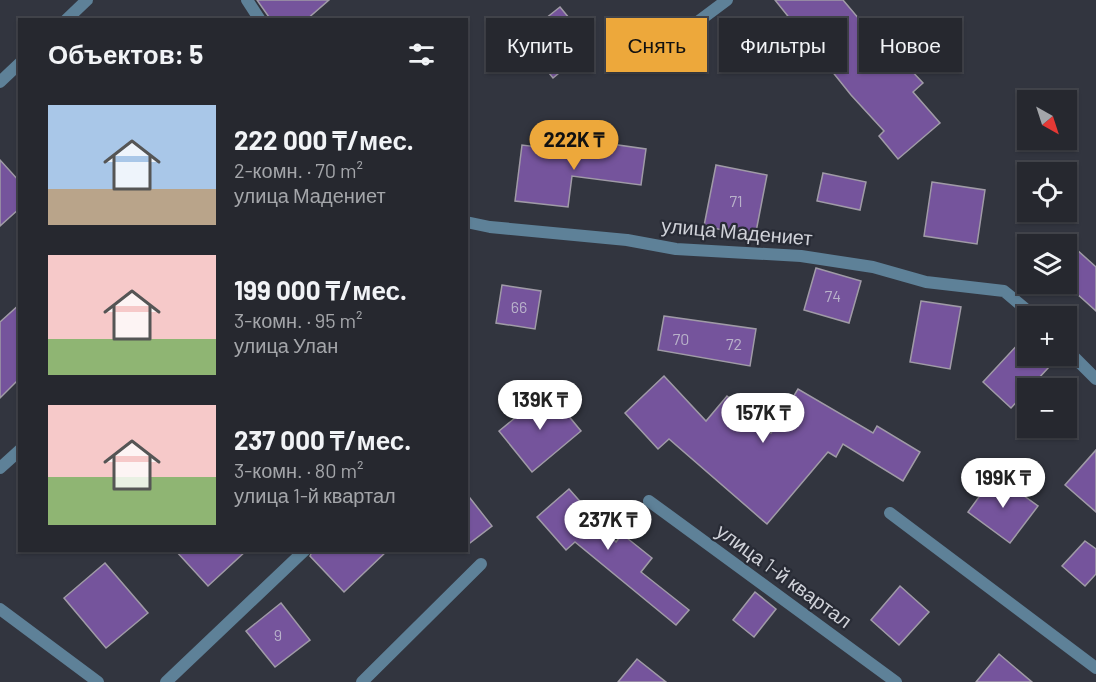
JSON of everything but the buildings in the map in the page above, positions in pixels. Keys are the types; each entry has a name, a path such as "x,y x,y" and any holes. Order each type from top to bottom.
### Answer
{"street":[{"path":"68,18 87,0"},
{"path":"247,0 259,18"},
{"path":"703,18 727,0"},
{"path":"0,82 18,65"},
{"name":"улица Мадениет","path":"468,222 490,227 627,240 676,249 801,256 873,267 926,282 1004,291 1022,306"},
{"path":"1077,360 1096,379"},
{"path":"0,468 18,452"},
{"name":"улица 1-й квартал","path":"649,501 896,682"},
{"path":"891,513 1096,668"},
{"path":"166,682 303,552"},
{"path":"362,682 481,564"},
{"path":"0,609 98,682"}]}
